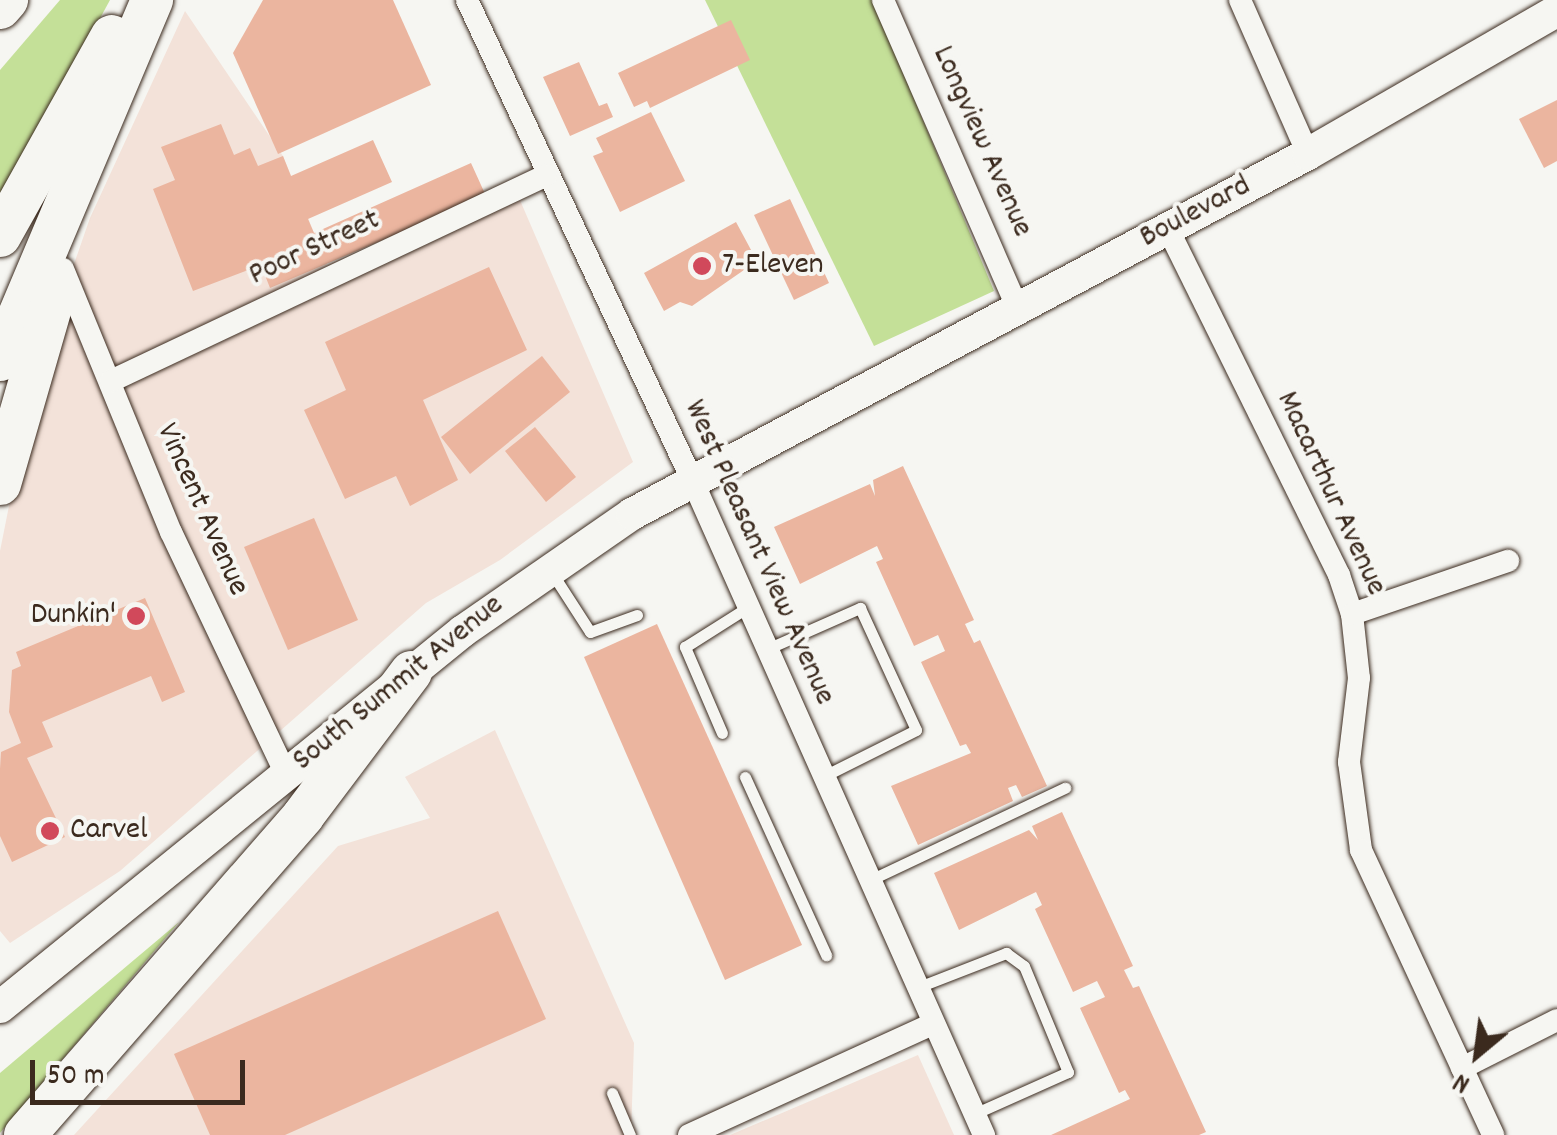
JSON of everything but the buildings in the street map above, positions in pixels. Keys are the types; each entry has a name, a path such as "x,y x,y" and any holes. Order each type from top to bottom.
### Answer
{"highway":[{"path":"0,8 7,0"},
{"path":"0,236 132,0"},
{"path":"0,360 65,217 152,0"},
{"path":"0,484 63,269 65,217"},
{"path":"25,1135 303,816 411,672"}],"street":[{"name":"West Pleasant View Avenue","path":"466,0 694,484 979,1124"},
{"name":"Longview Avenue","path":"884,0 1018,309"},
{"path":"1240,0 1308,154"},
{"name":"Boulevard","path":"832,411 1308,154 1557,11"},
{"name":"Poor Street","path":"111,381 546,175"},
{"name":"Macarthur Avenue","path":"1166,228 1338,575 1352,614 1359,678 1350,776 1361,850 1493,1135"},
{"name":"Vincent Avenue","path":"63,269 176,543 286,774"},
{"name":"South Summit Avenue","path":"0,1007 411,672 550,568 632,514 832,411"},
{"path":"1352,614 1508,561"},
{"path":"1462,1068 1557,1020"},
{"path":"689,1135 933,1024"}],"lane":[{"path":"550,568 585,629 597,631 637,615"},
{"path":"722,733 685,646 748,607"},
{"path":"766,650 860,608 916,730 822,777"},
{"path":"745,777 826,955"},
{"path":"868,882 1065,788"},
{"path":"916,988 1006,953 1024,966 1068,1072 979,1124"},
{"path":"612,1093 630,1135"}],"shaded area":[{"path":"185,11 283,156 327,265 513,184 633,462 500,560 426,603 120,871 10,943 0,931 0,551 35,376 90,218"},
{"path":"495,730 634,1043 631,1135 74,1135 338,846 430,818 405,777"},
{"path":"918,1055 954,1135 730,1135"}],"green space":[{"path":"60,0 110,0 0,202 0,70"},
{"path":"705,0 873,0 994,291 874,346"},
{"path":"179,922 0,1133 0,1073"}],"place":[{"name":"7-Eleven","path":"702,266"},
{"name":"Dunkin'","path":"136,616"},
{"name":"Carvel","path":"50,831"}]}
